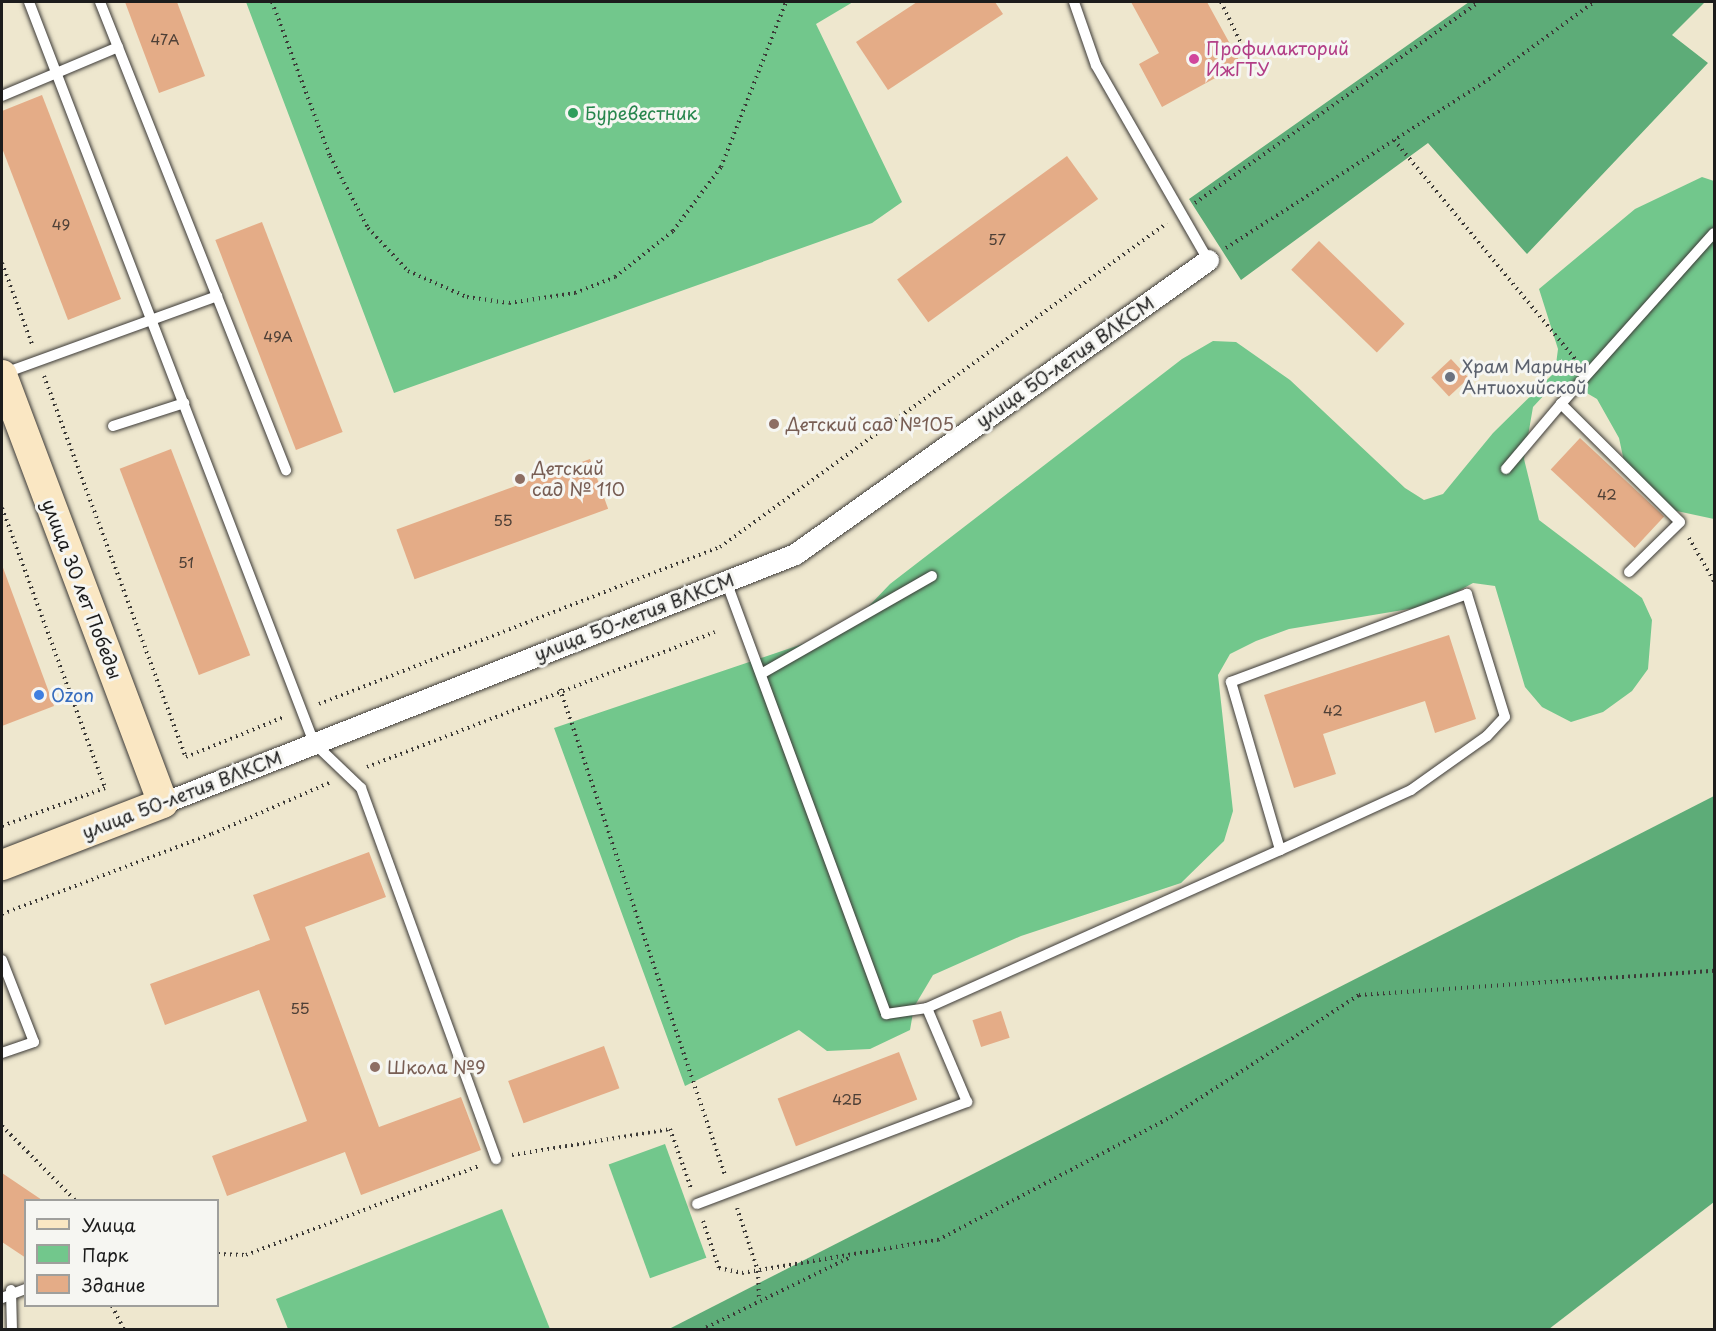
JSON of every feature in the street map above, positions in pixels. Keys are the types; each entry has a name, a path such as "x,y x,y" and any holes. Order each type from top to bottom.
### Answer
{"main road":[{"name":"улица 30 лет Победы","path":"2,374 163,803"},
{"name":"улица 50-летия ВЛКСМ","path":"2,865 163,803"}],"street":[{"name":"улица 50-летия ВЛКСМ","path":"163,803 795,554 1208,260"}],"lane":[{"path":"29,2 314,743 361,788 496,1159"},
{"path":"100,2 286,470"},
{"path":"1074,2 1096,65 1179,214 1208,260"},
{"path":"2,96 118,47"},
{"path":"1506,469 1714,233"},
{"path":"2,374 217,296"},
{"path":"113,426 184,403"},
{"path":"1561,404 1680,522 1629,572"},
{"path":"761,674 932,576"},
{"path":"726,581 886,1014 927,1008 1280,850 1411,790 1505,717 1467,594 1231,682 1280,850"},
{"path":"2,960 34,1042 2,1053"},
{"path":"697,1204 967,1102 927,1008"},
{"path":"6,1287 24,1289"},
{"path":"2,1298 6,1287"},
{"path":"6,1287 12,1329"}],"path":[{"path":"272,2 330,156 368,228 408,271 467,297 509,303 575,293 615,277 673,231 721,167 786,2"},
{"path":"1221,2 1253,68"},
{"path":"2,263 186,757 720,547 1179,214 1479,2"},
{"path":"1208,260 1394,140 1594,2"},
{"path":"1394,140 1588,374"},
{"path":"2,508 105,788 2,826"},
{"path":"1680,522 1714,581"},
{"path":"362,769 560,689 715,632"},
{"path":"560,689 728,1181"},
{"path":"2,914 212,834 340,778"},
{"path":"219,1254 246,1255 496,1159 670,1129 719,1268 758,1271 938,1240 1171,1117 1359,995 1714,971"},
{"path":"2,1126 74,1199"},
{"path":"735,1204 758,1271 759,1299"},
{"path":"701,1329 856,1254"},
{"path":"113,1307 124,1329"}],"green space":[{"name":"Буревестник","path":"246,2 853,2 816,24 902,202 872,223 394,393"},
{"path":"1469,2 1705,2 1672,35 1708,63 1527,254 1428,143 1241,280 1189,199"},
{"path":"1702,177 1714,181 1714,519 1672,510 1625,466 1619,438 1597,399 1573,385 1546,393 1533,407 1524,459 1539,520 1642,598 1652,620 1648,669 1632,691 1603,712 1571,722 1542,707 1525,687 1495,586 1473,583 1433,605 1289,629 1256,641 1230,654 1218,675 1233,811 1224,841 1181,883 1021,936 933,975 914,1007 910,1030 870,1049 827,1051 799,1030 685,1086 554,728 847,629 890,584 1182,359 1213,341 1236,342 1290,380 1405,488 1424,500 1443,494 1493,433 1555,372 1558,349 1539,289 1635,209"},
{"path":"1714,796 1714,1202 1549,1329 669,1329"},
{"path":"665,1144 706,1258 650,1278 609,1165"},
{"path":"502,1209 550,1329 288,1329 276,1299"}],"building":[{"path":"125,2 177,2 205,76 159,93"},
{"path":"917,2 995,2 1003,14 888,90 856,42"},
{"name":"Профилакторий ИжГТУ","path":"1131,2 1207,2 1241,64 1162,107 1139,64 1159,53"},
{"path":"42,95 121,299 68,320 2,148 2,111"},
{"path":"1067,156 1098,199 928,322 897,279"},
{"path":"262,222 343,432 296,450 215,240"},
{"path":"1319,241 1405,324 1377,352 1291,270"},
{"name":"Храм Марины Антиохийской","path":"1451,359 1469,378 1449,396 1431,377"},
{"path":"1580,438 1664,516 1635,548 1551,469"},
{"path":"171,449 250,655 199,675 120,469"},
{"path":"590,459 608,509 415,579 396,529"},
{"path":"2,565 54,706 2,726"},
{"path":"1449,635 1476,719 1435,733 1425,701 1323,734 1336,774 1294,788 1264,695"},
{"path":"369,852 386,897 305,927 379,1127 461,1097 481,1150 361,1195 345,1152 227,1196 212,1156 307,1121 259,990 165,1025 150,984 270,940 253,895"},
{"path":"1001,1011 1010,1038 981,1047 972,1020"},
{"path":"604,1046 619,1088 524,1123 508,1081"},
{"path":"899,1052 917,1100 796,1146 778,1099"},
{"path":"2,1173 41,1199 24,1199 24,1257 2,1242"}],"place":[{"name":"Профилакторий ИжГТУ","path":"1194,59"},
{"name":"Буревестник","path":"573,113"},
{"name":"Храм Марины Антиохийской","path":"1450,377"},
{"name":"Детский сад №105","path":"774,424"},
{"name":"Детский сад № 110","path":"520,479"},
{"name":"Ozon","path":"39,695"},
{"name":"Школа №9","path":"375,1067"}]}
